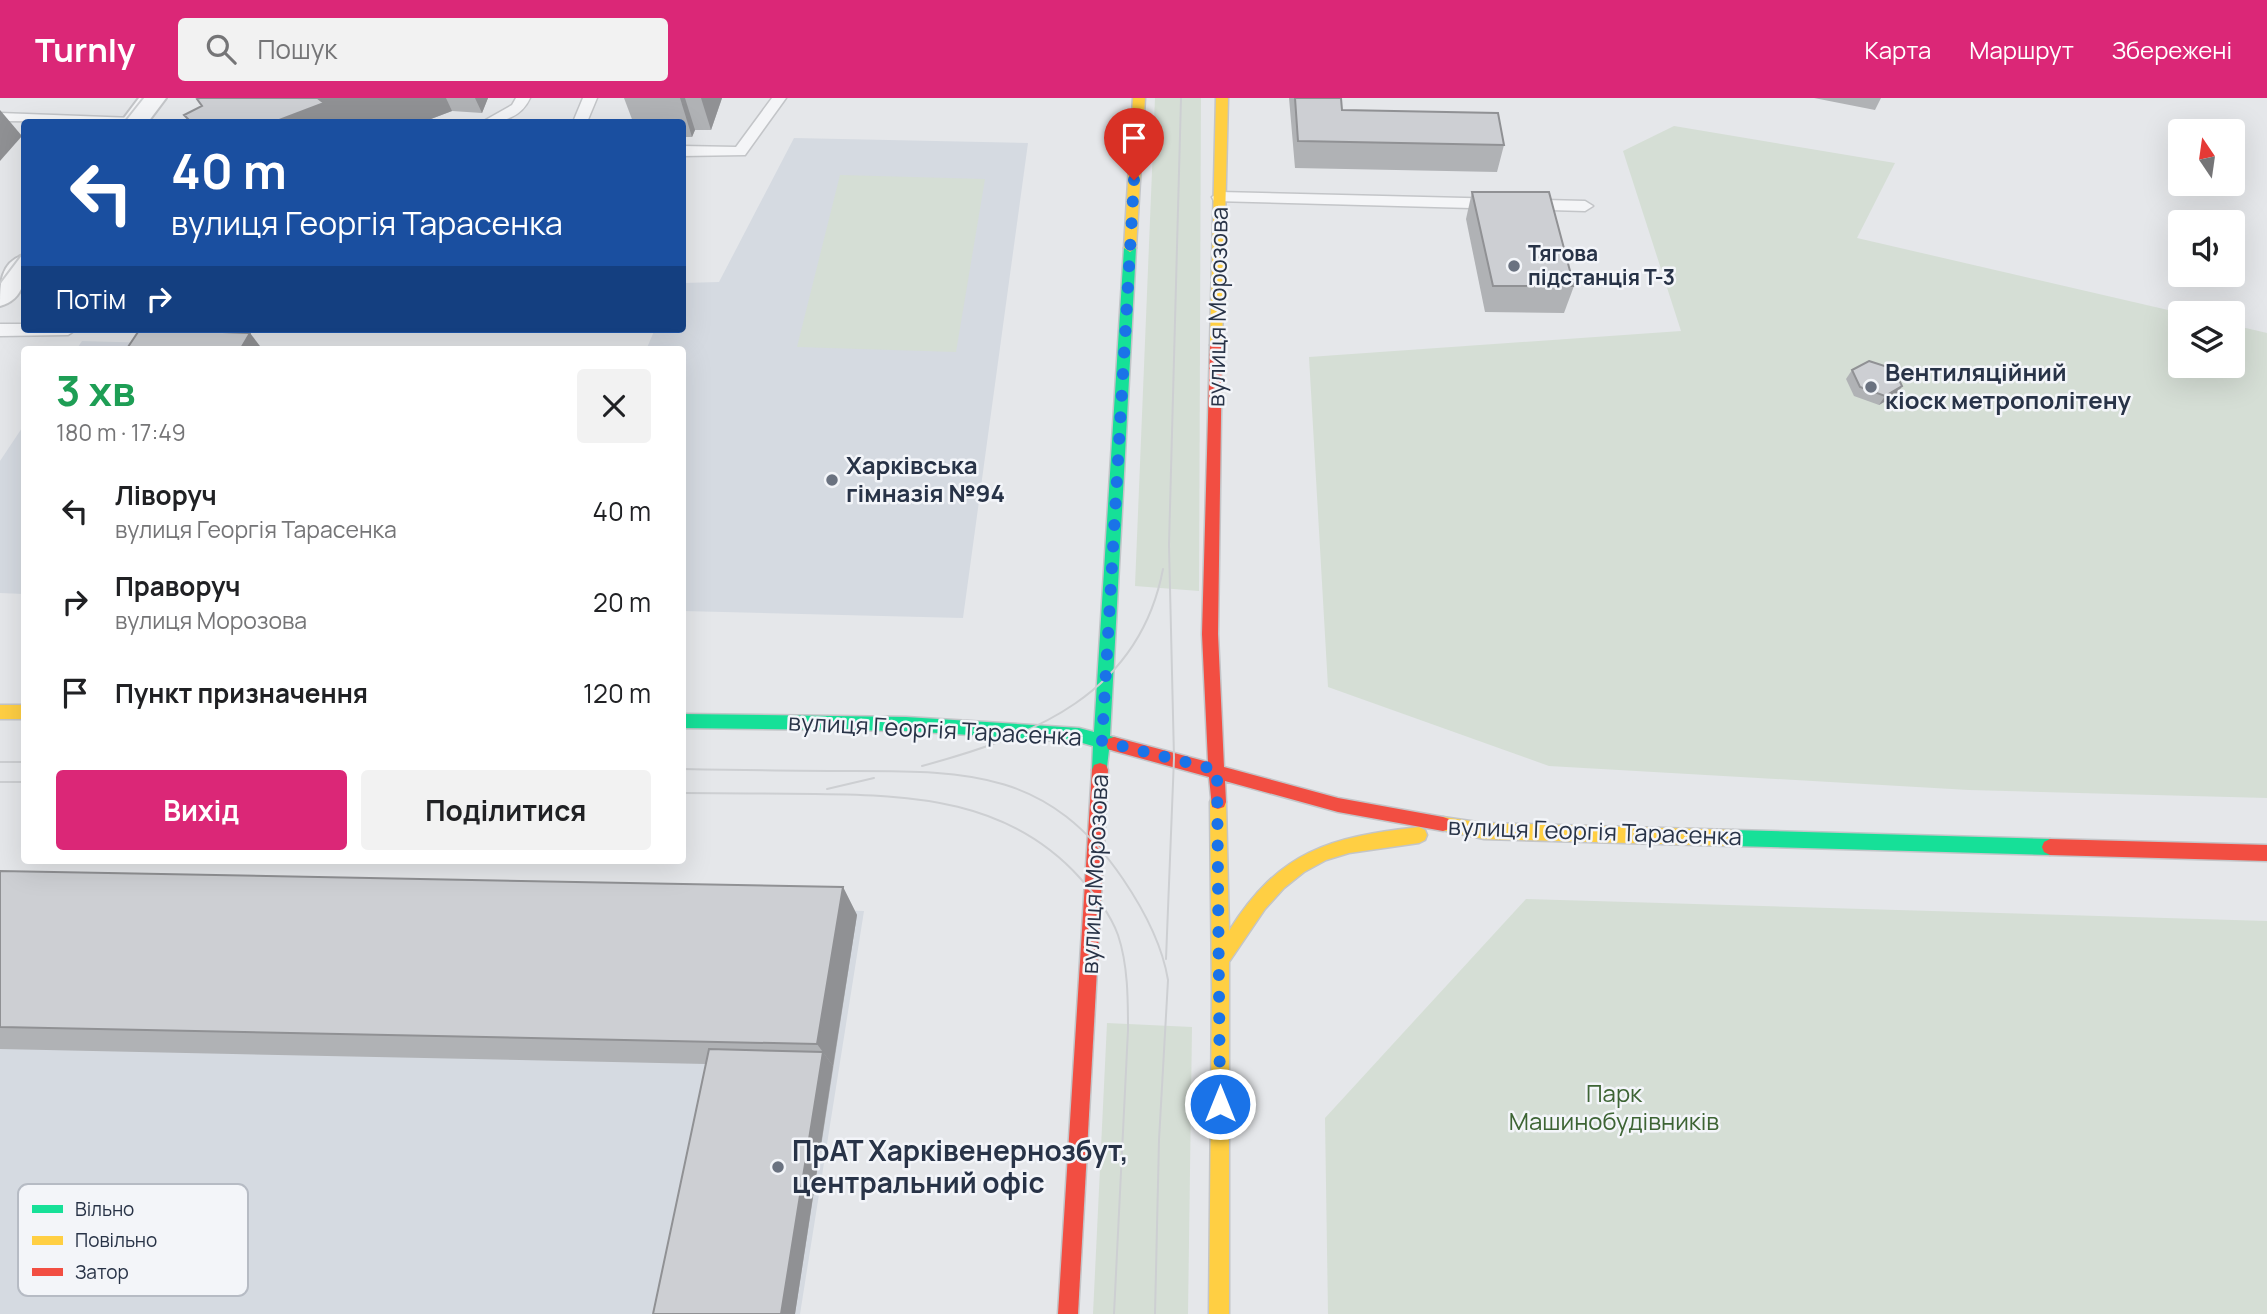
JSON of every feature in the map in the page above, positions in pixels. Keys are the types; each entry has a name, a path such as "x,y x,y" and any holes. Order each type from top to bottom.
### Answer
{"main road":[{"name":"вулиця Морозова","path":"1068,1314 1139,98"},
{"name":"вулиця Морозова","path":"1219,1314 1217,770 1210,634 1222,98"},
{"path":"0,712 21,712"},
{"name":"вулиця Георгія Тарасенка","path":"686,721 906,724 1054,732 1102,741 1372,812 1484,831 2267,853"},
{"path":"1219,963 1252,906 1268,888 1289,870 1317,853 1345,843 1379,838 1484,831"}],"street":[{"path":"136,119 153,98"},
{"path":"0,296 21,269"}],"lane":[{"path":"495,119 518,108 523,98"},
{"path":"581,119 590,98"},
{"path":"686,151 740,152 779,98"},
{"path":"0,117 54,119"},
{"path":"1220,197 1585,206"},
{"path":"0,330 21,330"}],"shaded area":[{"name":"Харківська гімназія №94","path":"794,138 1028,143 963,618 686,611 686,346 648,346 653,333 686,333 686,283 719,282"},
{"path":"82,341 263,346 79,346"},
{"path":"21,430 21,594 0,593 0,461"},
{"path":"0,883 864,911 800,1314 0,1314"}],"green space":[{"path":"1155,98 1201,98 1199,591 1135,586"},
{"path":"1674,126 1895,163 1857,238 2168,310 2168,378 2245,378 2245,328 2267,333 2267,798 1969,790 1549,766 1328,687 1309,357 1681,331 1623,151"},
{"path":"840,175 985,179 956,352 797,347"},
{"name":"Парк Машинобудівників","path":"1526,899 2267,921 2267,1314 1328,1314 1325,1118"},
{"path":"1107,1023 1192,1027 1188,1314 1093,1314"}],"building":[{"path":"322,98 319,99 324,103 282,119 188,119 184,115 202,106 197,99"},
{"path":"1295,98 1341,98 1342,110 1498,113 1504,145 1298,141"},
{"path":"1472,192 1549,192 1574,286 1493,286"},
{"path":"137,333 250,333 242,346 129,346"},
{"path":"1869,361 1894,369 1902,386 1885,396 1860,387 1852,370"},
{"path":"0,871 843,887 817,1044 0,1027"},
{"path":"709,1049 823,1052 781,1314 653,1314"}],"tram line":[{"path":"126,119 143,98"},
{"path":"1166,959 1174,758 1169,545 1181,98"},
{"path":"0,283 21,255"},
{"path":"922,766 1003,740 1041,724 1075,704 1105,679 1131,649 1150,612 1163,569"},
{"path":"0,762 21,762"},
{"path":"686,769 890,771 967,776 1002,784 1034,796 1065,816 1095,843 1123,879 1145,915 1157,940 1168,980 1159,1140 1155,1314"},
{"path":"827,789 874,778"},
{"path":"0,782 21,782"},
{"path":"686,793 888,796 958,807 991,817 1022,832 1052,852 1091,891 1115,927 1126,970 1128,1030 1114,1314"}],"traffic: fast":[{"path":"1100,770 1130,248"},
{"path":"686,721 906,724 1079,735 1114,744"},
{"path":"1733,838 2050,847"}],"traffic: slow":[{"path":"1130,248 1139,98"},
{"path":"1216,345 1222,98"},
{"path":"0,712 21,712"},
{"path":"1218,802 1221,991 1219,1314"},
{"path":"1443,824 1484,831 1733,838"},
{"path":"1219,963 1259,904 1298,866 1349,845 1419,835"}],"traffic: jam":[{"path":"1216,345 1210,634 1218,802"},
{"path":"1114,744 1338,805 1443,824"},
{"path":"1068,1314 1100,770"},
{"path":"2050,847 2267,853"}],"place":[{"name":"Тягова підстанція Т-3","path":"1514,266"},
{"name":"Вентиляційний кіоск метрополітену","path":"1871,387"},
{"name":"Харківська гімназія №94","path":"832,480"},
{"name":"ПрАТ Харківенернозбут, центральний офіс","path":"778,1167"}],"route":[{"path":"1134,180 1102,741 1217,770 1220,1104"}]}
